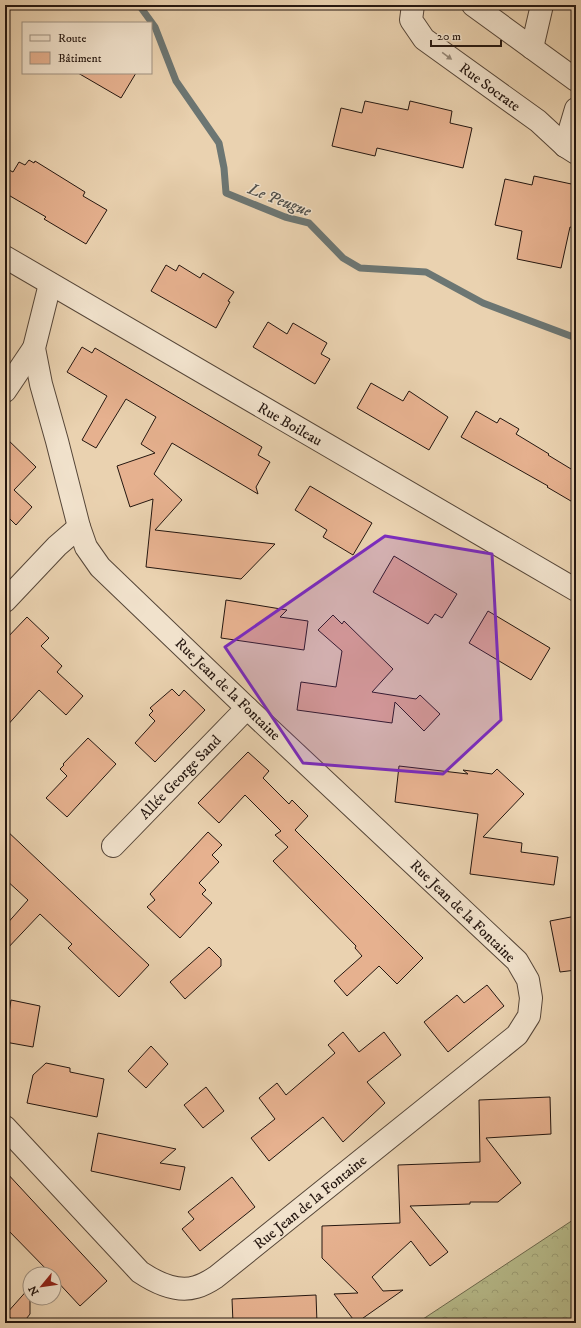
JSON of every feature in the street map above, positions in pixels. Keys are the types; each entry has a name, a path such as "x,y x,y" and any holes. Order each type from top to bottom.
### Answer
{"street":[{"name":"Rue Socrate","path":"413,5 411,20 424,39 538,121 571,149"},
{"path":"473,5 576,80"},
{"path":"532,48 542,5"},
{"name":"Rue Socrate","path":"571,149 576,109"},
{"name":"Rue Boileau","path":"5,258 576,590"},
{"name":"Rue Jean de la Fontaine","path":"5,1127 140,1272 156,1282 179,1289 196,1288 216,1278 511,1040 529,1016 531,998 528,980 517,961 247,708 100,567 86,547 79,528 41,384 34,348 50,284"},
{"path":"5,391 34,348"},
{"path":"5,601 57,546 79,528"},
{"name":"Allée George Sand","path":"113,846 247,708"}],"highlighted area":[{"path":"385,536 492,554 501,720 443,774 303,763 225,647"}],"green space":[{"path":"576,1218 576,1323 417,1323"}],"building":[{"path":"80,74 135,74 121,98"},
{"path":"365,101 408,110 410,101 452,111 450,123 472,128 463,168 377,148 375,156 332,146 341,108 362,113"},
{"path":"29,160 34,163 35,161 85,192 83,196 107,210 86,244 44,219 46,217 5,193 5,168 13,172 19,162 25,165"},
{"path":"534,176 576,185 576,228 570,227 561,268 517,259 522,231 495,225 505,179 532,185"},
{"path":"166,265 176,271 179,265 200,278 203,273 234,292 228,301 230,302 216,328 151,291"},
{"path":"268,322 287,334 293,323 327,343 321,354 330,359 315,384 253,347"},
{"path":"82,347 92,353 95,348 262,447 258,455 270,462 256,487 258,494 172,443 154,474 182,500 155,530 275,544 241,579 146,567 153,499 130,507 117,466 155,453 141,444 156,417 126,399 96,448 82,440 107,396 67,372"},
{"path":"371,383 403,401 409,391 448,417 429,450 357,408"},
{"path":"476,411 497,423 500,418 519,429 516,434 576,472 576,504 547,487 548,486 461,437"},
{"path":"5,437 36,467 14,490 32,507 16,525 5,514"},
{"path":"310,486 372,523 353,555 323,537 327,530 295,510"},
{"path":"394,556 457,594 442,618 435,614 428,624 373,592"},
{"path":"226,600 287,610 280,617 308,621 304,650 221,638"},
{"path":"488,611 550,648 531,680 469,643"},
{"path":"333,615 342,624 344,621 393,669 372,692 416,699 420,695 440,714 424,731 395,702 392,723 297,710 301,682 336,687 342,651 318,630"},
{"path":"27,617 49,638 41,646 62,666 57,672 83,696 66,715 39,690 5,728 5,640"},
{"path":"172,689 179,696 184,690 205,710 155,762 135,743 155,721 149,715 153,711 150,708"},
{"path":"88,738 116,764 67,817 46,798 67,776 60,769 64,765 63,764"},
{"path":"248,752 269,771 263,778 289,804 292,800 308,816 295,830 423,958 397,984 379,966 347,996 334,981 362,956 355,948 356,946 273,861 288,847 275,835 281,831 245,795 219,823 198,803"},
{"path":"399,766 468,774 463,770 492,774 497,769 524,794 483,837 522,843 521,852 558,857 554,885 470,874 478,814 395,802"},
{"path":"5,829 149,965 119,997 68,948 72,944 40,914 5,951 5,926 28,900 5,879"},
{"path":"208,832 222,845 212,855 219,862 199,883 206,890 202,894 212,903 180,938 147,907 155,900 150,894"},
{"path":"576,916 576,970 560,972 550,921"},
{"path":"209,947 221,959 221,966 185,999 170,982"},
{"path":"487,985 504,1006 448,1052 424,1022 457,995 464,1003"},
{"path":"11,1000 40,1006 33,1047 5,1042 5,1012 9,1013"},
{"path":"343,1032 359,1052 384,1032 401,1055 367,1082 385,1103 343,1142 323,1117 269,1161 251,1138 275,1119 259,1098 277,1083 286,1095 335,1053 328,1045"},
{"path":"151,1046 168,1064 146,1088 128,1071"},
{"path":"46,1063 70,1068 70,1072 104,1079 97,1117 27,1103 33,1075"},
{"path":"206,1087 224,1111 203,1128 184,1105"},
{"path":"550,1097 551,1134 486,1138 521,1183 498,1202 470,1202 470,1204 410,1206 448,1252 430,1266 411,1241 372,1277 383,1291 403,1290 356,1323 334,1294 358,1293 322,1258 322,1226 400,1223 398,1165 480,1162 479,1100"},
{"path":"98,1133 176,1149 160,1163 185,1167 180,1190 91,1171"},
{"path":"5,1171 107,1281 80,1306 62,1287 62,1266 43,1266 5,1227"},
{"path":"232,1177 255,1207 200,1251 182,1229 194,1219 188,1212"},
{"path":"316,1295 317,1323 233,1323 232,1299"},
{"path":"22,1296 22,1306 30,1306 30,1314 23,1323 16,1323 6,1314"}],"waterway":[{"name":"Le Peugue","path":"139,5 151,22"},
{"name":"Le Peugue","path":"152,23 176,81 219,143 224,168 226,193 285,217 309,223 343,258 360,268 426,272 483,303 576,338"}]}
